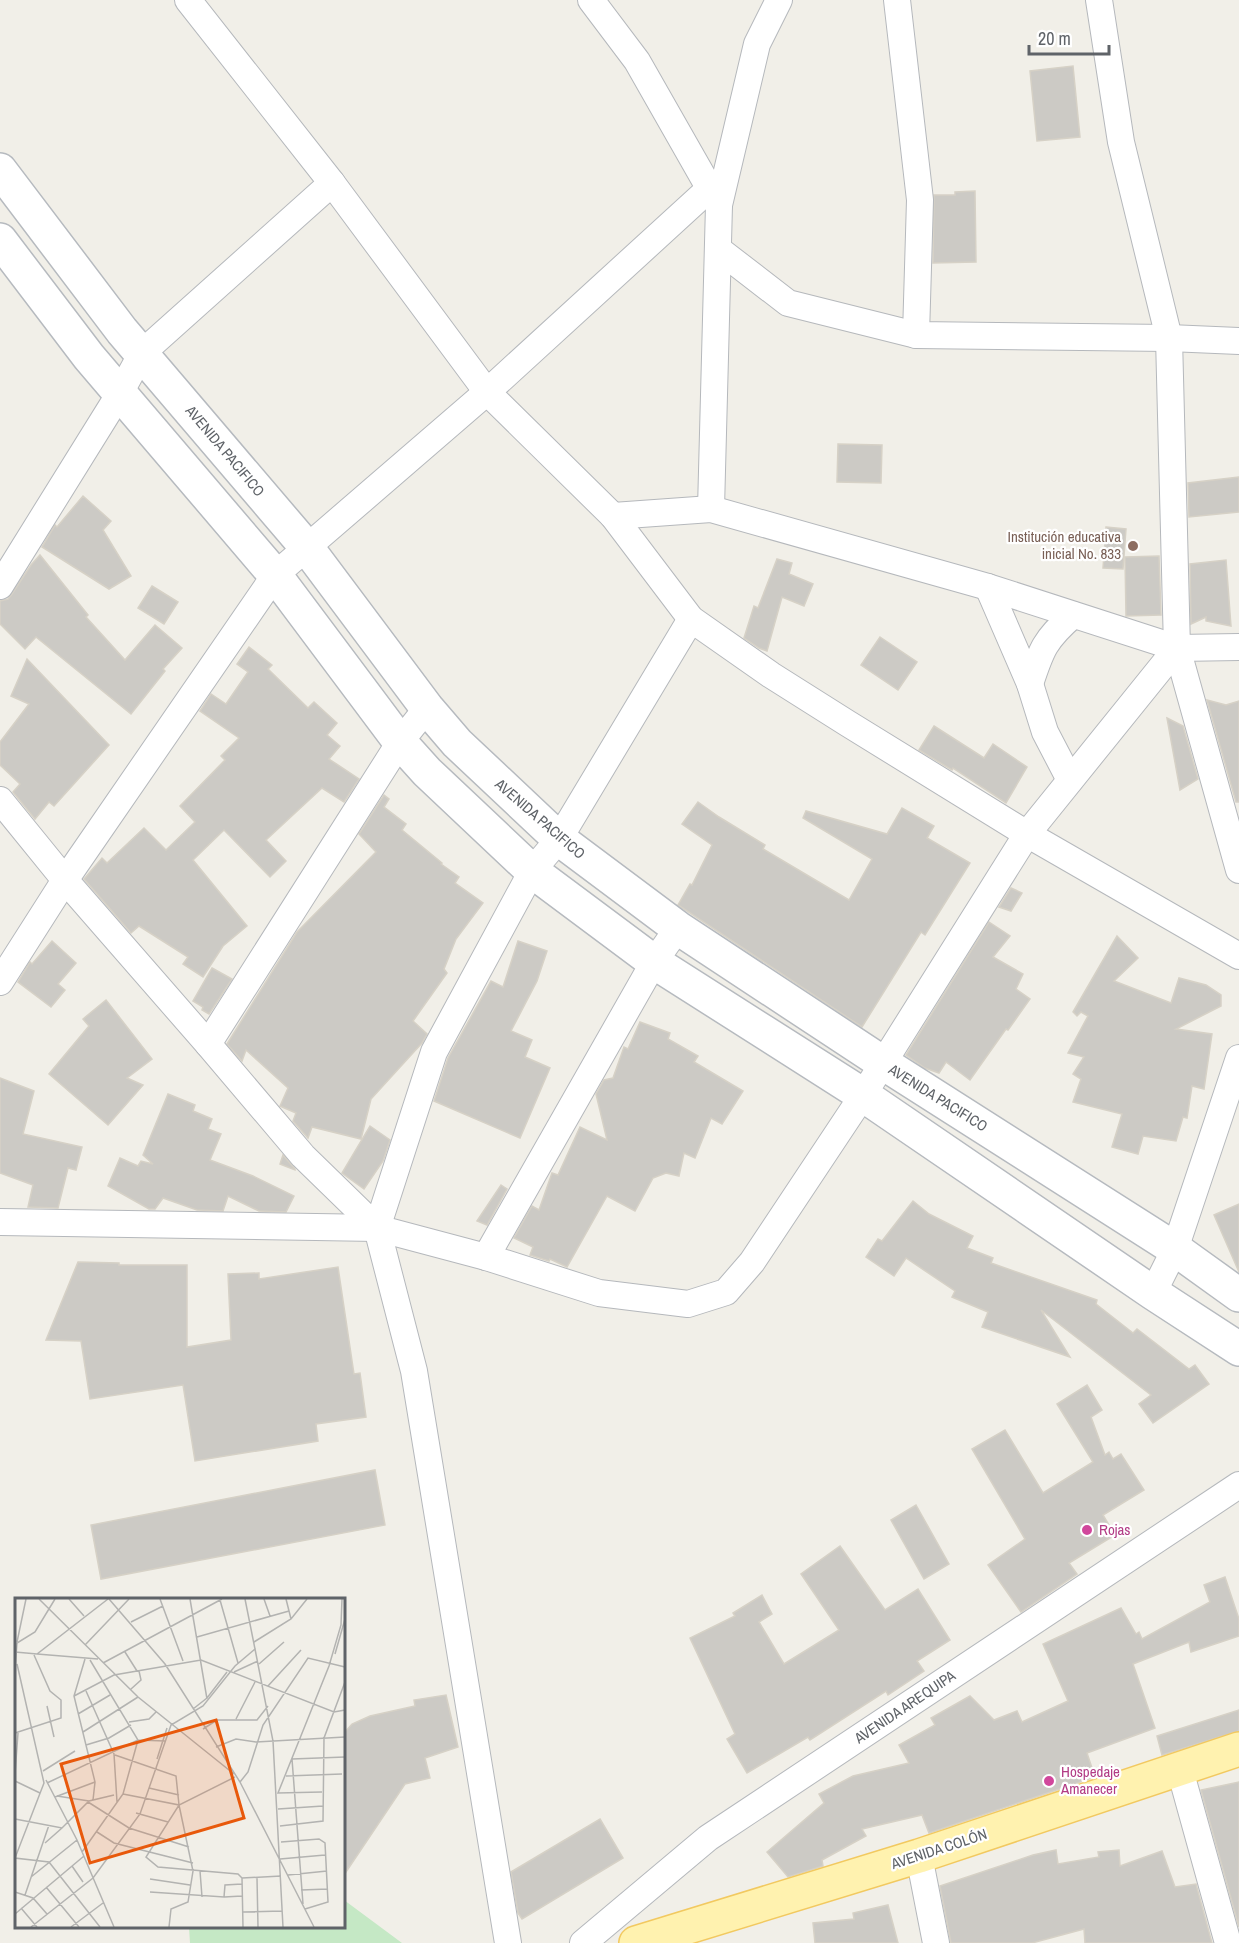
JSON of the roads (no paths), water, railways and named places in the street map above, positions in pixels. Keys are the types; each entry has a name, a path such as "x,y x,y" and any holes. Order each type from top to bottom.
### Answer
{"main road":[{"name":"AVENIDA PACIFICO","path":"0,170 122,331 308,549 427,708 457,743 559,839 678,928 884,1064 1175,1249 1239,1295"},
{"path":"0,240 89,357 275,575 400,742 427,772 532,871 654,963 863,1095 1239,1349"},
{"name":"AVENIDA COLÓN","path":"636,1943 919,1856 1239,1749"}],"street":[{"path":"188,0 332,183 487,392 613,516 691,619 771,675 1027,834 1239,956"},
{"path":"591,0 637,61 715,197"},
{"path":"711,509 718,249 715,197 757,44 779,0"},
{"path":"897,0 920,200 916,335"},
{"path":"1099,0 1121,142 1169,338 1177,648 1239,870"},
{"path":"0,586 120,393 142,353 332,183"},
{"path":"0,982 64,880 275,575 715,197"},
{"path":"718,249 788,303 916,335 1239,341"},
{"path":"613,516 711,509 988,587 1177,648 1239,646"},
{"path":"988,587 1030,684 1045,732 1070,780"},
{"path":"1030,684 1041,650 1057,629 1073,615"},
{"path":"377,1228 434,1052 532,871 559,839 691,619"},
{"path":"0,1222 377,1228 486,1257 599,1293 688,1304 726,1292 752,1262 884,1064 1027,834 1177,648"},
{"path":"208,1044 400,742 427,708"},
{"path":"0,800 64,880 303,1156 377,1228 414,1371 508,1943"},
{"path":"486,1257 654,963 678,928"},
{"path":"1153,1293 1175,1249 1239,1058"},
{"name":"AVENIDA AREQUIPA","path":"583,1943 708,1838 1239,1485"},
{"path":"1180,1770 1228,1943"},
{"path":"919,1856 936,1943"}],"place":[{"name":"Institución educativa inicial No. 833","path":"1133,546"},
{"name":"Rojas","path":"1087,1530"},
{"name":"Hospedaje Amanecer","path":"1049,1781"}]}
